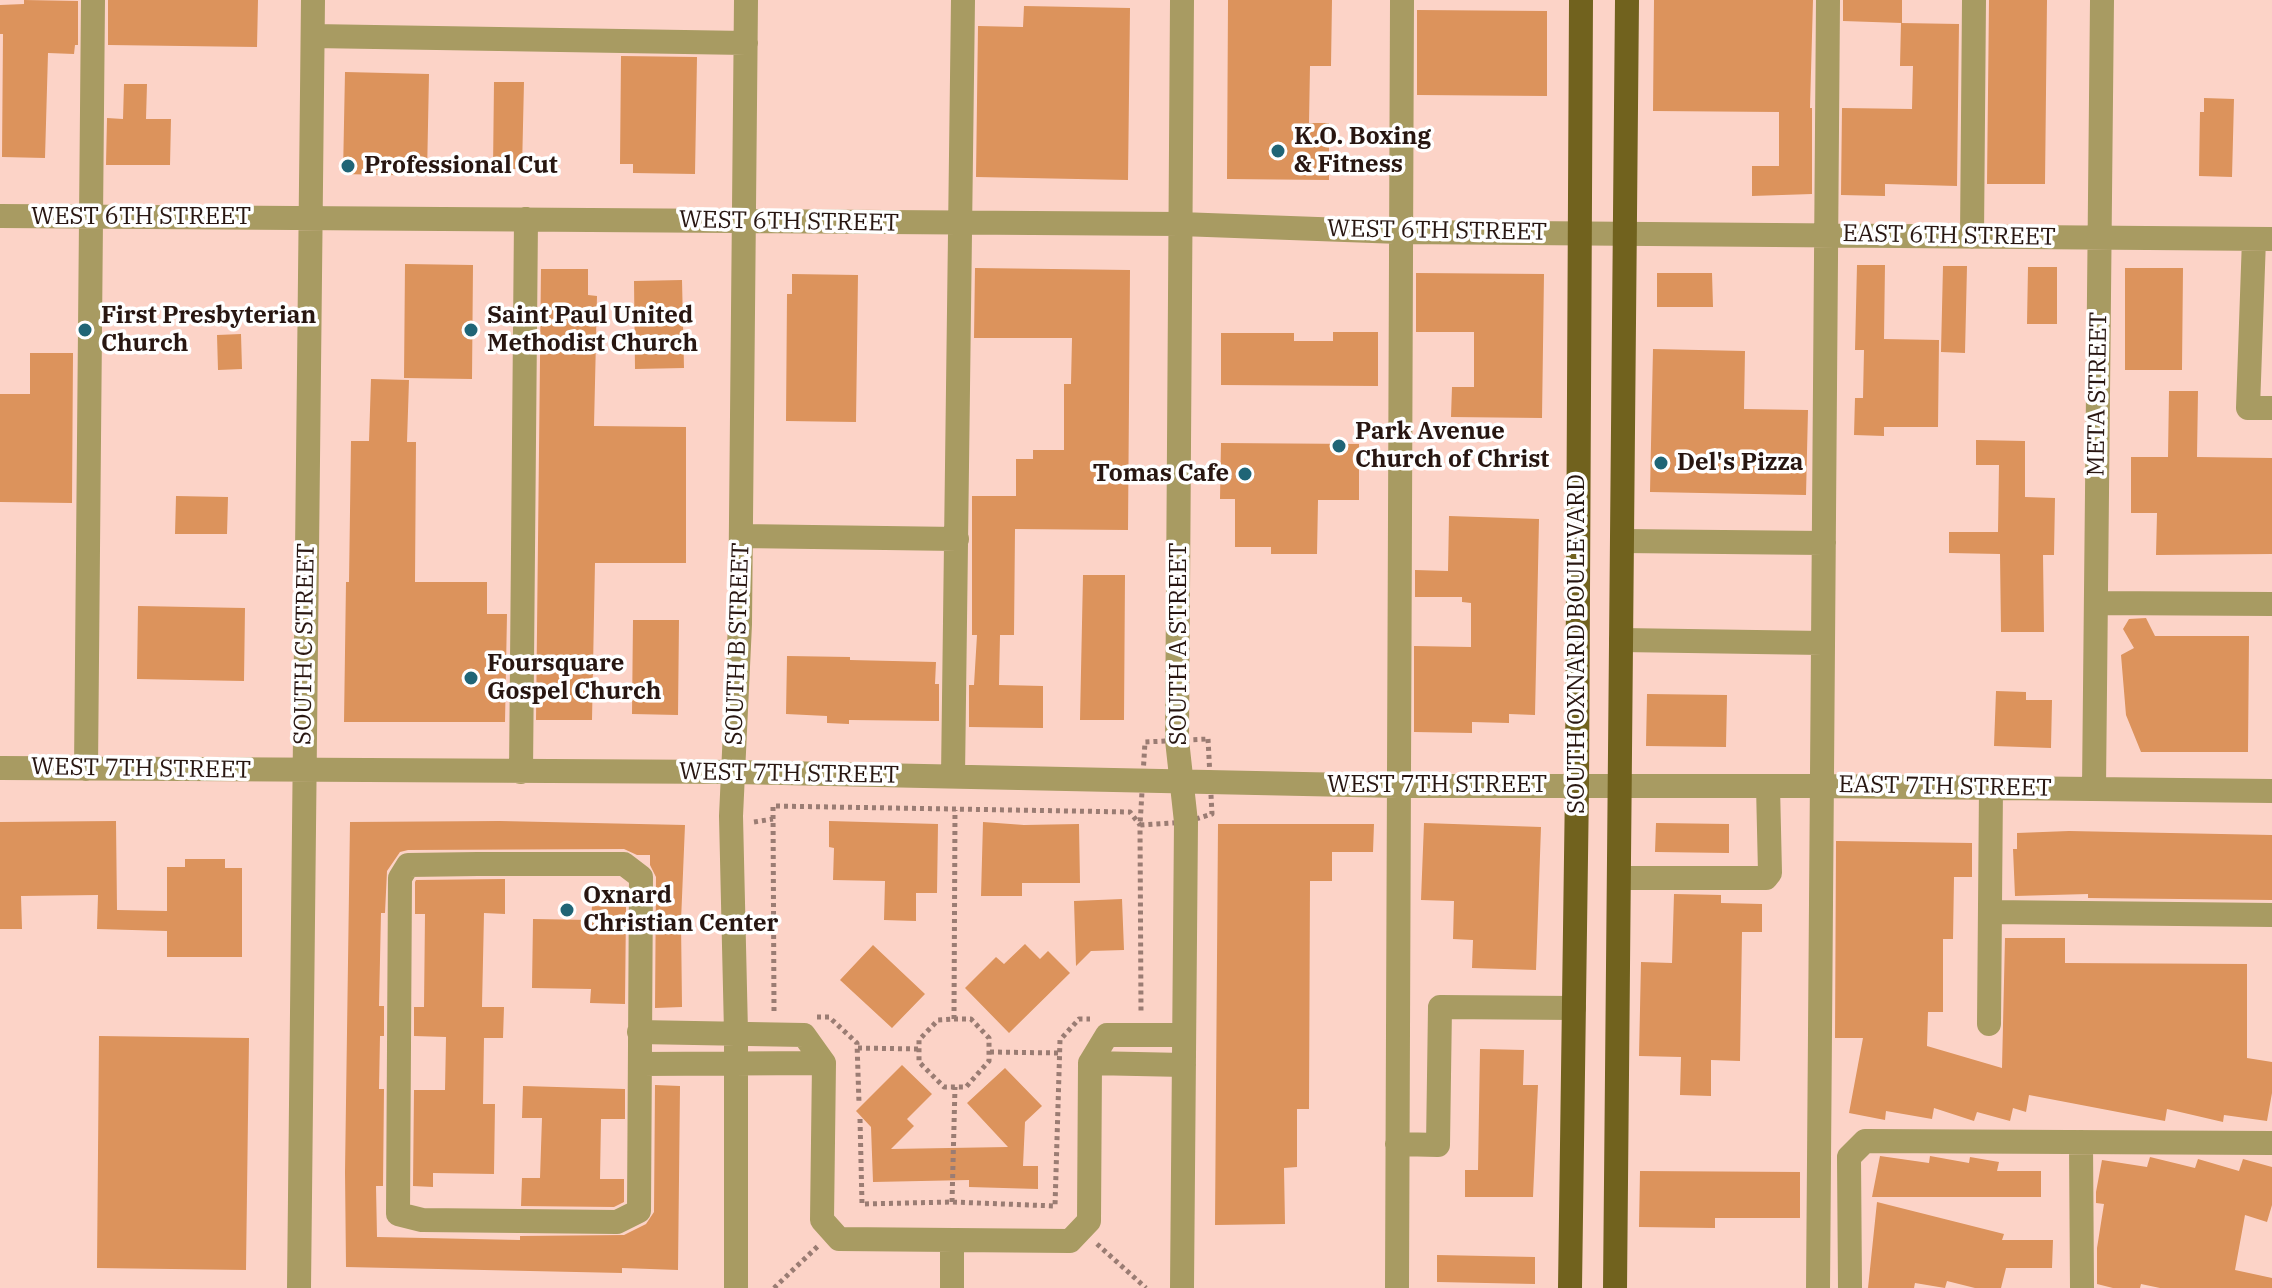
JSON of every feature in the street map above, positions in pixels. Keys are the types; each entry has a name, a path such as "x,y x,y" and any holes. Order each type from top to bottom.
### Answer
{"main road":[{"name":"SOUTH OXNARD BOULEVARD","path":"1570,1288 1577,786 1581,0"},
{"name":"SOUTH OXNARD BOULEVARD","path":"1615,1288 1627,0"}],"street":[{"path":"86,769 93,0"},
{"name":"SOUTH C STREET","path":"299,1288 313,0"},
{"name":"SOUTH B STREET","path":"736,1288 737,1063 731,816 741,536 746,0"},
{"path":"953,776 963,0"},
{"name":"SOUTH A STREET","path":"1182,0 1177,740 1186,822 1182,1288"},
{"path":"1397,1288 1402,0"},
{"path":"1818,1288 1828,0"},
{"path":"1972,237 1974,0"},
{"name":"META STREET","path":"2094,788 2102,0"},
{"path":"313,36 746,43"},
{"name":"WEST 6TH STREET","path":"0,216 1180,224 1400,232 1625,234"},
{"path":"521,772 526,219"},
{"name":"EAST 6TH STREET","path":"1625,234 2263,239"},
{"path":"2263,239 2262,314 2248,408 2272,408"},
{"path":"741,536 957,539"},
{"path":"1622,541 1824,543"},
{"path":"2096,603 2272,604"},
{"path":"1621,640 1823,643"},
{"name":"WEST 7TH STREET","path":"0,768 734,772 1398,786 1619,786"},
{"name":"EAST 7TH STREET","path":"1619,786 2272,791"},
{"path":"1619,878 1766,878 1770,873 1768,786"},
{"path":"1989,1024 1991,787"},
{"path":"624,864 641,877 639,1032 639,1211 617,1222 422,1220 398,1214 400,878 408,865 624,864"},
{"path":"1990,912 2272,915"},
{"path":"1397,1144 1438,1145 1440,1007 1574,1008"},
{"path":"639,1032 804,1035 824,1063 822,1220 839,1239 1070,1241 1089,1221 1090,1063 1107,1035 1184,1035"},
{"path":"640,1064 824,1063"},
{"path":"1090,1063 1184,1065"},
{"path":"1850,1288 1849,1157 1865,1141 2272,1143"},
{"path":"2081,1142 2082,1288"},
{"path":"952,1240 952,1288"}],"path":[{"path":"774,1017 773,806 1130,812 1140,825 1141,1018"},
{"path":"954,1019 955,810"},
{"path":"816,1017 829,1017 857,1043 859,1103"},
{"path":"971,1019 989,1038 990,1052 989,1061 966,1087 944,1087 919,1062 919,1049 919,1040 938,1020 971,1019"},
{"path":"860,1119 862,1204 952,1202 1055,1206 1060,1040 1079,1019 1094,1019"},
{"path":"858,1048 919,1049"},
{"path":"990,1052 1059,1053"},
{"path":"952,1202 955,1087"}],"building":[{"path":"24,0 78,1 78,45 75,45 74,54 48,53 45,158 2,157 3,34 0,34 0,5 24,4"},
{"path":"108,0 258,0 257,47 108,45"},
{"path":"1228,0 1332,0 1331,66 1310,66 1309,123 1329,123 1329,180 1227,179"},
{"path":"1654,0 1813,0 1810,108 1812,194 1752,196 1752,166 1779,166 1779,112 1653,111"},
{"path":"1843,0 1902,0 1902,23 1843,21"},
{"path":"1989,0 2047,0 2045,184 1987,184"},
{"path":"1024,6 1130,8 1128,180 976,177 978,26 1023,27"},
{"path":"1417,10 1547,11 1547,96 1417,95"},
{"path":"1901,23 1959,24 1957,186 1885,184 1885,196 1841,195 1842,108 1912,109 1913,66 1900,66"},
{"path":"621,56 697,57 695,174 633,173 633,164 620,164"},
{"path":"345,72 429,74 427,176 343,174"},
{"path":"494,82 524,82 522,169 493,169"},
{"path":"124,84 147,84 146,119 171,119 170,165 106,165 107,118 123,119"},
{"path":"2204,98 2234,99 2232,177 2199,176 2200,112 2204,112"},
{"path":"405,264 473,265 472,379 404,378"},
{"path":"1857,265 1885,265 1884,339 1939,340 1938,427 1884,427 1884,436 1854,435 1855,398 1863,398 1864,350 1855,350"},
{"path":"1943,266 1967,266 1965,353 1941,352"},
{"path":"2028,267 2057,267 2057,324 2027,324"},
{"path":"975,268 1130,270 1128,530 1015,529 1014,635 1000,635 999,685 1043,686 1043,728 969,727 969,685 974,685 977,635 972,635 972,496 1016,496 1016,459 1033,459 1033,450 1064,450 1064,384 1071,384 1072,338 974,338"},
{"path":"2125,268 2183,268 2182,370 2125,370"},
{"path":"541,269 588,269 588,295 597,296 594,426 686,427 686,563 595,563 592,720 536,720"},
{"path":"1416,273 1544,274 1542,418 1451,417 1452,387 1474,387 1474,332 1416,332"},
{"path":"1657,273 1712,273 1713,307 1657,307"},
{"path":"792,274 858,275 856,422 786,421 787,294 792,294"},
{"path":"682,280 684,368 635,369 634,281"},
{"path":"1333,332 1378,332 1378,386 1221,385 1221,333 1294,333 1294,341 1333,341"},
{"path":"241,334 242,369 218,370 217,335"},
{"path":"1653,349 1745,351 1744,409 1808,410 1806,495 1650,492"},
{"path":"30,353 73,353 72,503 0,502 0,394 30,394"},
{"path":"371,379 409,380 407,442 416,442 415,582 487,582 487,614 507,614 505,722 344,722 351,441 369,441"},
{"path":"2169,391 2198,391 2197,457 2272,458 2272,554 2156,555 2157,513 2131,513 2131,457 2168,457"},
{"path":"1976,440 2025,441 2025,497 2055,498 2054,555 2043,555 2044,632 2001,632 2000,554 1949,553 1949,532 1998,532 1999,465 1976,465"},
{"path":"1221,443 1359,444 1359,500 1318,500 1317,554 1271,554 1271,547 1235,547 1235,499 1220,499"},
{"path":"176,496 228,497 227,534 175,534"},
{"path":"1449,516 1539,519 1535,715 1509,714 1509,723 1472,722 1472,733 1414,732 1414,646 1471,647 1471,603 1462,602 1462,597 1415,597 1415,570 1448,571"},
{"path":"1083,575 1125,575 1124,720 1080,720"},
{"path":"138,606 245,608 244,681 137,679"},
{"path":"2146,618 2155,636 2249,636 2248,752 2141,752 2126,715 2121,655 2134,648 2123,629 2129,619"},
{"path":"633,620 679,620 678,715 632,714"},
{"path":"787,656 936,662 939,721 849,720 849,724 827,723 827,716 786,714"},
{"path":"1996,691 2026,692 2026,700 2052,700 2051,748 1994,746"},
{"path":"1647,694 1727,695 1726,747 1646,746"},
{"path":"116,821 117,910 167,911 167,867 185,867 185,859 225,859 225,868 242,868 242,957 167,957 167,931 97,929 98,895 21,896 22,929 0,929 0,822"},
{"path":"829,821 938,824 937,893 916,893 916,921 884,920 885,881 833,880 834,848 829,847"},
{"path":"350,822 685,825 681,921 682,1007 655,1008 656,877 650,865 650,855 637,855 624,849 400,852 387,871 385,913 381,913 379,1006 384,1006 384,1036 380,1036 379,1089 384,1089 383,1186 376,1186 377,1237 520,1240 520,1236 624,1235 646,1224 654,1212 655,1085 680,1086 678,1270 622,1268 622,1273 346,1267"},
{"path":"983,822 1079,824 1080,883 1022,883 1022,896 981,896"},
{"path":"1424,823 1541,827 1536,970 1472,968 1473,940 1453,939 1454,901 1421,900"},
{"path":"1656,823 1729,824 1729,853 1655,852"},
{"path":"1218,824 1374,824 1373,852 1332,852 1332,881 1310,881 1309,1109 1297,1109 1297,1167 1284,1168 1285,1224 1215,1225"},
{"path":"2069,831 2272,835 2272,900 2088,898 2088,894 2015,896 2013,849 2017,849 2017,833"},
{"path":"1836,841 1972,843 1972,877 1954,877 1953,939 1943,939 1943,1012 1928,1012 1927,1046 2002,1068 2005,938 2065,938 2065,963 2247,964 2247,1058 2272,1062 2272,1093 2267,1121 2224,1115 2223,1122 2167,1109 2165,1121 2029,1095 2026,1112 2013,1108 2010,1121 1977,1112 1974,1121 1934,1108 1932,1119 1886,1111 1885,1120 1849,1113 1863,1038 1835,1038"},
{"path":"505,879 505,914 484,913 482,1007 504,1007 503,1038 484,1038 483,1104 495,1104 494,1174 433,1173 433,1187 413,1186 414,1090 445,1090 446,1037 414,1036 414,1007 424,1007 425,914 415,914 415,882"},
{"path":"1674,894 1721,895 1721,903 1762,904 1762,932 1742,932 1740,1061 1711,1060 1711,1096 1680,1095 1681,1057 1639,1056 1641,962 1672,963"},
{"path":"1122,899 1124,950 1091,951 1076,966 1074,901"},
{"path":"592,906 626,907 625,1004 590,1003 591,989 532,988 533,919 591,920"},
{"path":"1025,944 1040,959 1048,951 1070,973 1009,1033 965,988 996,957 1004,964"},
{"path":"873,945 925,994 892,1028 840,980"},
{"path":"99,1036 249,1038 246,1270 97,1268"},
{"path":"1480,1049 1524,1050 1523,1085 1538,1085 1533,1197 1465,1197 1465,1170 1478,1170"},
{"path":"902,1065 932,1094 907,1119 914,1126 891,1149 1008,1147 967,1103 1005,1068 1042,1106 1025,1122 1023,1166 1038,1166 1038,1189 969,1187 969,1180 873,1182 871,1127 856,1111"},
{"path":"523,1086 625,1089 625,1119 601,1119 600,1179 624,1179 624,1202 614,1207 521,1206 522,1178 540,1178 542,1118 522,1118"},
{"path":"1880,1156 1929,1163 1930,1156 1969,1163 1970,1157 1999,1162 1997,1171 2041,1171 2041,1197 1872,1197"},
{"path":"2150,1157 2195,1168 2198,1159 2239,1171 2243,1159 2272,1167 2272,1205 2267,1222 2245,1215 2235,1270 2272,1278 2272,1288 2160,1288 2141,1284 2140,1288 2113,1288 2097,1284 2097,1248 2104,1204 2096,1203 2096,1192 2102,1160 2147,1167"},
{"path":"1640,1171 1800,1172 1800,1218 1715,1218 1715,1228 1639,1227"},
{"path":"1877,1202 2004,1234 2002,1240 2053,1240 2052,1268 2006,1268 2001,1288 1975,1288 1947,1281 1945,1288 1915,1283 1914,1288 1868,1288"},
{"path":"1437,1255 1535,1257 1535,1284 1437,1282"}],"place":[{"name":"K.O. Boxing & Fitness","path":"1278,151"},
{"name":"Professional Cut","path":"348,166"},
{"name":"First Presbyterian Church","path":"85,330"},
{"name":"Saint Paul United Methodist Church","path":"471,330"},
{"name":"Park Avenue Church of Christ","path":"1339,446"},
{"name":"Del's Pizza","path":"1661,463"},
{"name":"Tomas Cafe","path":"1245,474"},
{"name":"Foursquare Gospel Church","path":"471,678"},
{"name":"Oxnard Christian Center","path":"567,910"}]}
